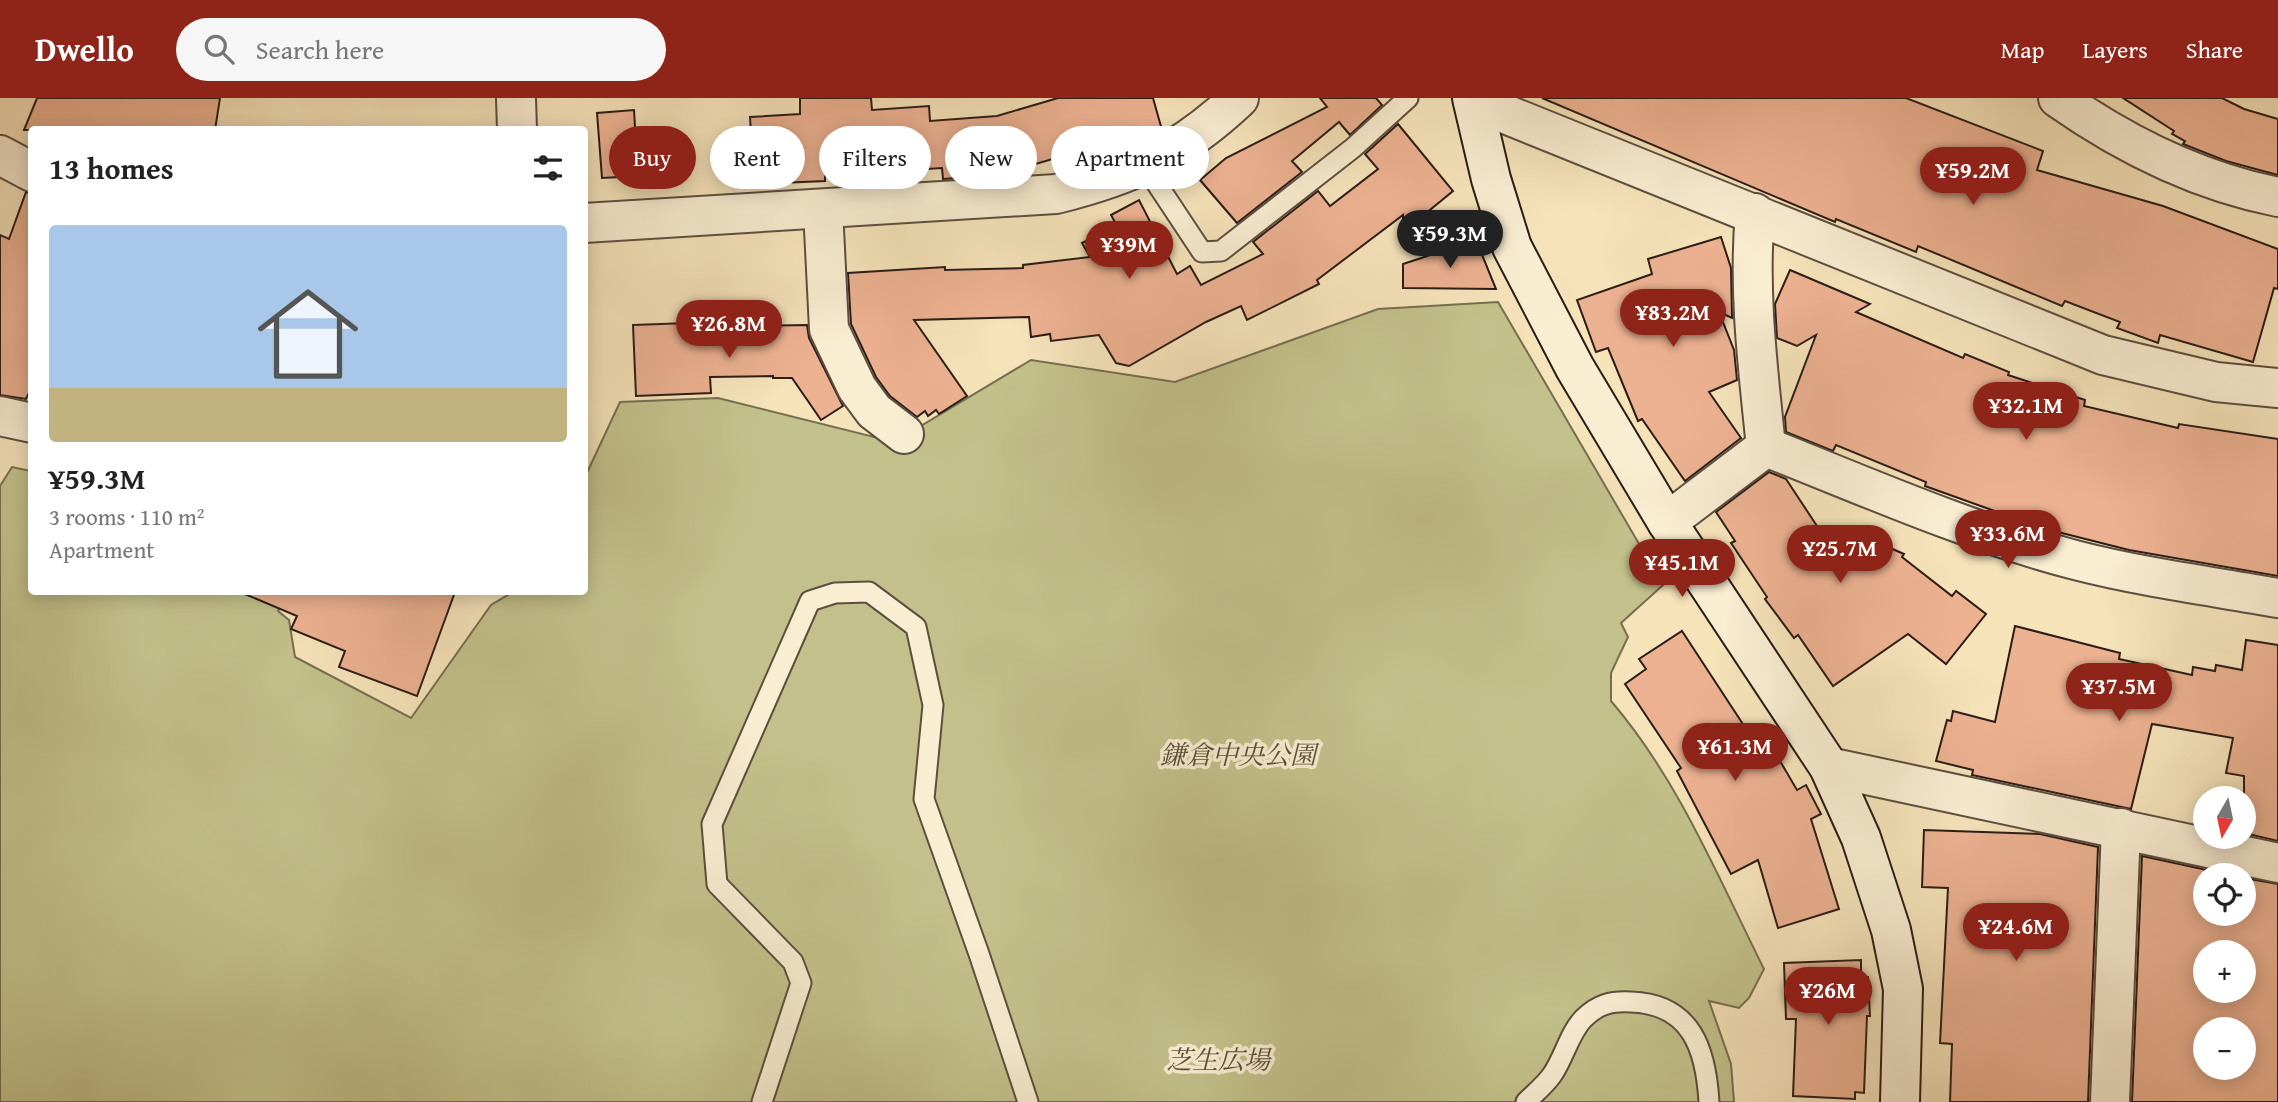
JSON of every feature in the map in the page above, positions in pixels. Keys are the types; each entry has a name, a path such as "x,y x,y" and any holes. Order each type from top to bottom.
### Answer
{"street":[{"path":"516,98 517,126"},
{"path":"1206,126 1238,98"},
{"path":"2058,98 2139,149 2192,173 2278,197"},
{"path":"1473,100 2103,355 2216,382 2278,388"},
{"path":"1473,100 1491,179 1512,247 1575,368 1667,522 1829,767 1861,838 1891,930 1903,989 1900,1102"},
{"path":"0,155 28,170"},
{"path":"588,223 1056,194 1076,189"},
{"path":"823,209 830,329 857,388 874,411 904,434"},
{"path":"1755,213 1751,252 1752,279 1766,447"},
{"path":"0,416 28,422"},
{"path":"1667,522 1766,447"},
{"path":"1766,447 1961,524 2072,559 2116,570 2278,598"},
{"path":"1829,767 2278,863"},
{"path":"2109,1102 2120,828"}],"lane":[{"path":"1160,189 1202,252 1221,251 1353,148 1408,98"},
{"path":"762,1102 802,983 793,962 717,884 712,824 810,601 835,593 869,592 916,626 933,705 923,800 979,954 1028,1102"},
{"path":"1526,1102 1552,1075 1582,1020 1607,1001 1642,1002 1672,1010 1696,1038 1707,1069 1709,1102"}],"green space":[{"name":"鎌倉中央公園","path":"1498,302 1663,585 1621,623 1628,637 1611,673 1611,701 1635,731 1677,796 1764,969 1749,998 1739,1008 1709,1001 1731,1064 1734,1102 0,1102 0,486 12,467 28,470 28,595 287,595 278,611 289,620 295,657 411,718 491,605 508,595 588,595 588,471 620,402 718,398 894,442 1031,360 1175,382 1378,309"}],"building":[{"path":"37,98 220,98 216,126 28,126 28,130 24,130"},
{"path":"800,98 871,98 872,110 929,106 930,121 997,116 1058,98 1153,98 1161,126 1051,126 1051,159 1037,164 1037,126 945,126 943,179 942,168 931,169 931,126 819,126 819,181 805,182 805,126 751,126 750,117 800,114"},
{"path":"1320,98 1376,98 1382,105 1350,135 1339,122 1292,161 1302,172 1237,223 1208,189 1209,172 1226,158 1327,107"},
{"path":"1542,98 1906,98 2043,151 2037,170 2163,206 2278,249 2278,289 2274,288 2253,362 2160,335 2158,343 2117,328 2120,322 2065,301 2062,306 1918,246 1916,252 1836,219 1835,222"},
{"path":"2123,98 2222,98 2244,109 2278,119 2278,175 2226,161 2183,144 2185,141 2172,134 2174,131"},
{"path":"634,110 635,126 609,126 609,178 602,178 597,113"},
{"path":"1398,124 1453,191 1403,232 1403,215 1317,280 1319,284 1247,320 1241,306 1206,322 1129,366 1116,363 1099,335 1051,341 1050,334 1031,337 1029,317 914,320 967,396 939,414 936,410 928,416 925,411 917,417 890,396 876,377 851,324 848,273 945,267 945,270 1023,268 1023,265 1090,257 1082,243 1117,226 1111,215 1139,200 1177,274 1190,266 1201,285 1263,254 1253,242 1318,191 1330,206 1378,169 1365,154"},
{"path":"26,192 28,193 26,399 0,395 0,235 9,239"},
{"path":"1721,237 1731,268 1732,318 1719,312 1734,350 1737,380 1709,392 1741,438 1685,481 1642,419 1638,421 1608,348 1596,352 1577,300 1652,274 1648,259"},
{"path":"1476,240 1496,289 1403,288 1403,264"},
{"path":"1790,270 1870,304 1856,312 1963,358 1965,354 2009,372 2008,375 2085,400 2084,406 2178,428 2179,424 2278,439 2278,576 2129,550 2042,528 1925,486 1926,482 1836,445 1833,451 1786,432 1785,417 1816,335 1797,346 1777,338 1775,304"},
{"path":"688,323 688,327 807,325 809,338 843,406 821,420 792,378 773,376 710,377 711,393 636,396 633,325"},
{"path":"1769,472 1786,479 1842,564 1856,533 1904,554 1902,557 1952,596 1956,591 1986,614 1946,664 1908,634 1833,686 1798,635 1794,638 1765,599 1767,597 1731,543 1735,541 1716,512"},
{"path":"247,595 454,595 417,696 339,667 345,651 291,629 297,616"},
{"path":"2015,626 2120,653 2119,659 2192,675 2193,667 2215,671 2216,665 2242,670 2246,640 2278,645 2278,841 2256,836 2256,786 2244,786 2244,776 2226,773 2233,738 2152,724 2131,809 1972,775 1973,770 1936,761 1947,720 1951,721 1953,711 1995,722"},
{"path":"1682,631 1771,767 1780,761 1797,790 1806,785 1821,814 1811,819 1839,909 1778,928 1758,860 1731,874 1677,771 1681,768 1625,684 1646,669 1639,659"},
{"path":"1924,830 2040,834 2098,847 2088,1102 1950,1102 1952,1044 1940,1043 1948,888 1922,887"},
{"path":"2142,856 2193,867 2193,926 2256,926 2256,880 2278,884 2278,1102 2132,1102"},
{"path":"1861,960 1861,977 1868,977 1870,1016 1867,1016 1864,1093 1855,1092 1855,1099 1793,1096 1796,1019 1786,1019 1784,963"}],"park label":[{"name":"芝生広場","path":"1218,1060"}]}
